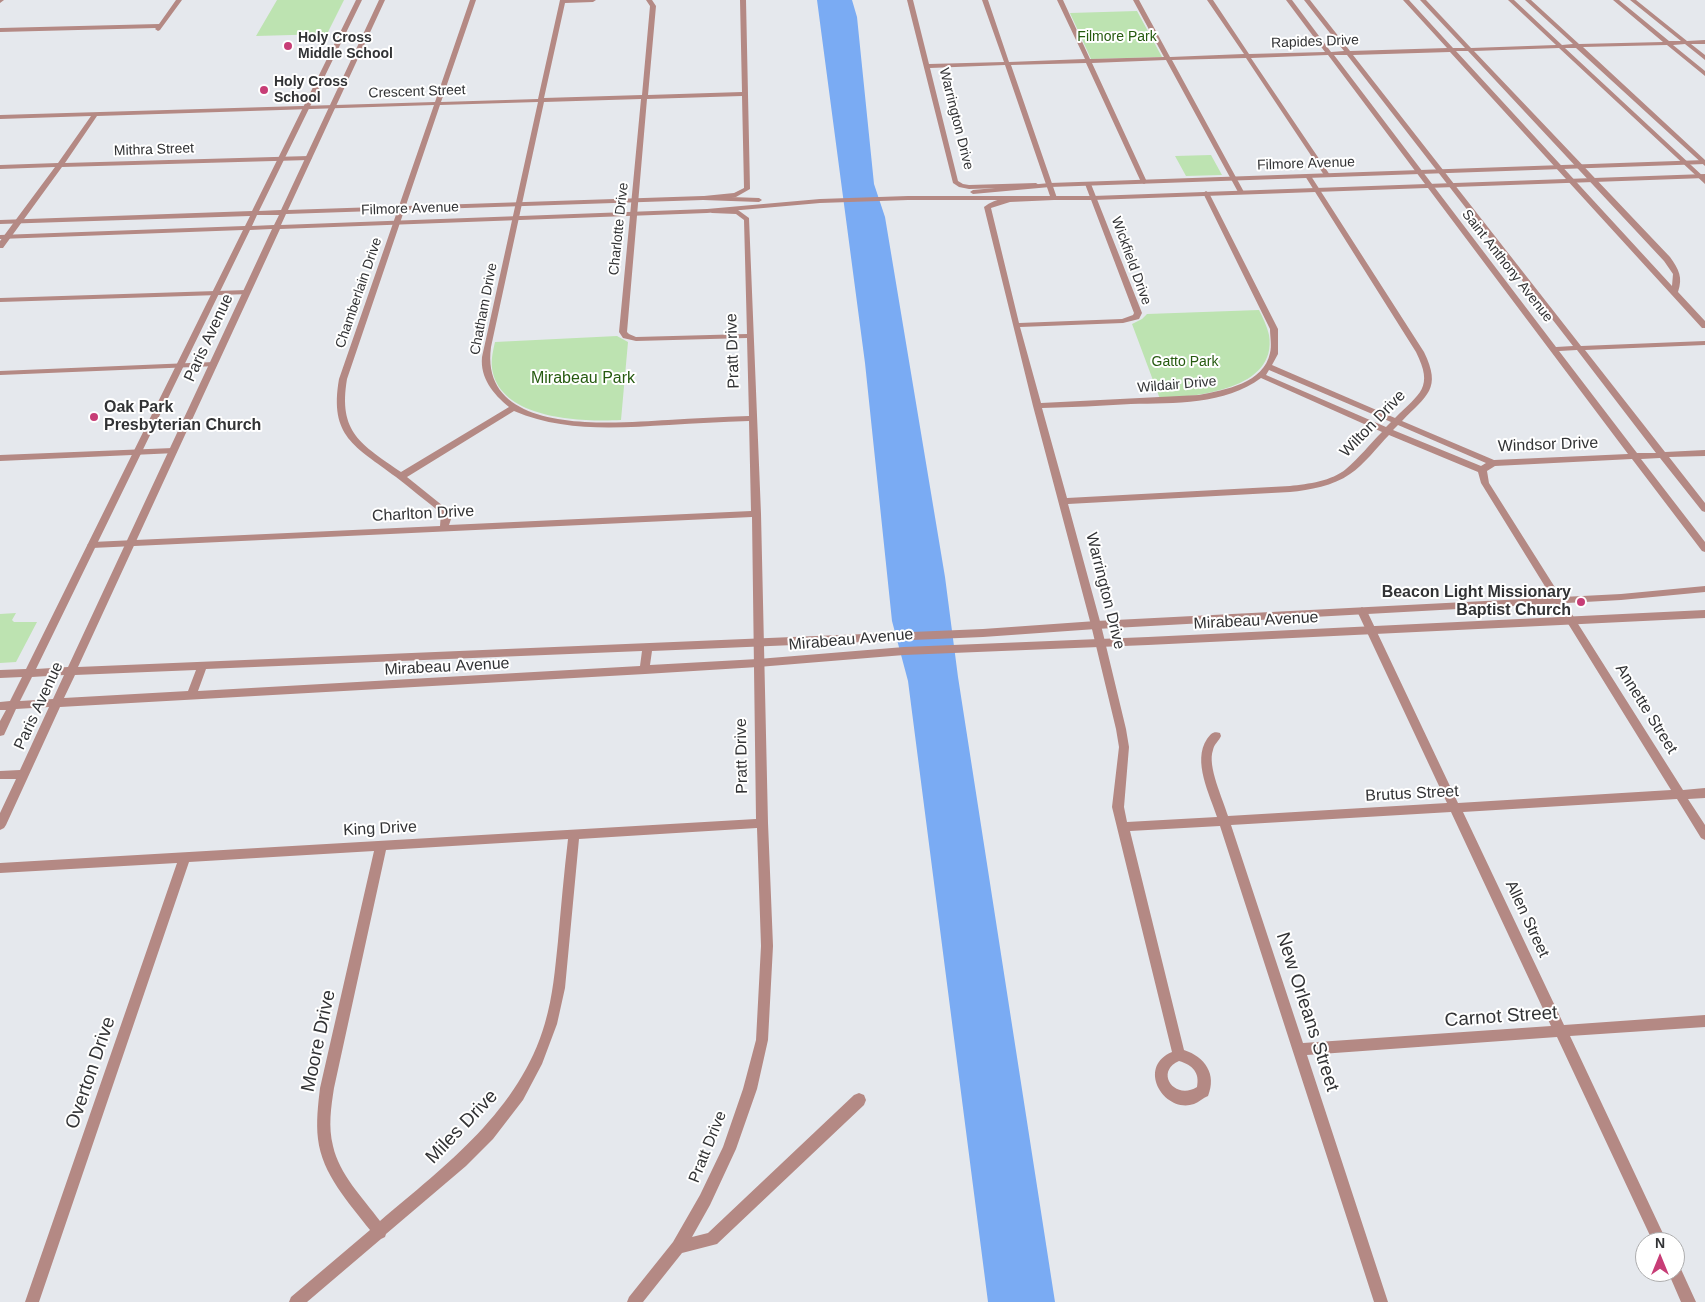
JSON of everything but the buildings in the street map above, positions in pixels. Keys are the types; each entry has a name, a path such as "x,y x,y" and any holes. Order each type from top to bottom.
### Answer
{"street":[{"path":"0,30 159,27 180,0"},
{"name":"Paris Avenue","path":"0,732 359,0"},
{"name":"Paris Avenue","path":"0,825 382,0"},
{"name":"Chamberlain Drive","path":"444,528 445,512 363,451 349,434 342,417 340,397 343,379 473,0"},
{"path":"563,1 593,0"},
{"name":"Charlotte Drive","path":"649,0 653,6 623,332 626,336 636,339 651,340 750,336"},
{"path":"702,198 736,195 747,189 744,0"},
{"name":"Warrington Drive","path":"910,0 958,184 969,187 1050,185"},
{"path":"985,0 1054,198"},
{"path":"1060,0 1144,182"},
{"path":"1136,0 1241,192"},
{"path":"1210,0 1327,176"},
{"name":"Saint Anthony Avenue","path":"1289,0 1705,548"},
{"name":"Saint Anthony Avenue","path":"1307,0 1705,509"},
{"path":"1406,0 1705,326"},
{"path":"1422,0 1674,268 1678,274 1674,292"},
{"path":"1511,0 1684,163 1702,176 1705,182"},
{"path":"1528,0 1704,163"},
{"path":"1616,0 1705,74"},
{"path":"1633,0 1705,58"},
{"name":"Chatham Drive","path":"563,1 487,347 487,373 492,385 514,407 548,420 582,425 753,418"},
{"name":"Rapides Drive","path":"926,66 1705,42"},
{"name":"Crescent Street","path":"0,117 745,94"},
{"path":"0,246 3,237 18,222 95,114"},
{"path":"1403,151 1425,150"},
{"name":"Mithra Street","path":"0,167 310,158"},
{"name":"Filmore Avenue","path":"908,198 1050,185 1704,163"},
{"name":"Wilton Drive","path":"1064,500 1290,489 1315,486 1333,481 1348,472 1426,391 1430,381 1429,372 1413,340 1308,176"},
{"name":"Filmore Avenue","path":"3,237 707,211 820,201 908,198 1093,198 1702,176"},
{"name":"Wickfield Drive","path":"1016,325 1123,321 1136,317 1138,313 1137,308 1088,184"},
{"name":"Wildair Drive","path":"1037,406 1204,398 1237,389 1262,376 1270,367 1276,346 1274,329 1206,193"},
{"name":"Filmore Avenue","path":"0,222 702,198 820,201"},
{"name":"Warrington Drive","path":"1054,198 995,202 986,207 1101,643 1124,747 1118,807 1179,1055"},
{"name":"Pratt Drive","path":"634,1302 678,1247 705,1200 730,1148 750,1089 762,1040 767,946 762,823 756,514 747,219 738,212 707,211"},
{"path":"0,300 247,292"},
{"path":"1555,349 1705,343"},
{"path":"0,373 214,364"},
{"name":"Windsor Drive","path":"1270,367 1493,463 1705,453"},
{"name":"Windsor Drive","path":"1262,376 1482,470"},
{"path":"400,477 514,407"},
{"path":"0,458 174,451"},
{"path":"1482,470 1493,463"},
{"name":"Annette Street","path":"1482,470 1485,483 1560,600 1705,835"},
{"name":"Charlton Drive","path":"92,546 756,514"},
{"name":"Mirabeau Avenue","path":"0,674 983,633 1096,624 1560,600 1705,588"},
{"name":"Allen Street","path":"1362,611 1655,1232"},
{"name":"Mirabeau Avenue","path":"0,706 758,664 867,652 1101,643 1705,614"},
{"path":"646,670 647,646"},
{"path":"191,696 203,665"},
{"name":"New Orleans Street","path":"1216,736 1208,744 1206,754 1209,774 1381,1302"},
{"path":"0,775 24,774"},
{"name":"Brutus Street","path":"1122,827 1705,793"},
{"name":"King Drive","path":"0,868 762,823"},
{"name":"Miles Drive","path":"296,1302 461,1161 488,1134 518,1095 537,1060 552,1024 559,988 574,834"},
{"name":"Moore Drive","path":"380,1232 340,1179 326,1147 324,1115 327,1088 381,845"},
{"name":"Overton Drive","path":"32,1302 185,857"},
{"name":"Carnot Street","path":"1300,1049 1705,1022"},
{"path":"678,1247 712,1239 860,1100"},
{"path":"1680,1282 1689,1302"}],"green space":[{"path":"277,0 344,0 327,34 256,36"},
{"name":"Filmore Park","path":"1137,11 1162,57 1091,59 1070,13"},
{"path":"1211,155 1222,175 1186,176 1175,156"},
{"name":"Gatto Park","path":"1259,310 1269,335 1268,353 1261,368 1248,379 1213,392 1160,399 1132,324 1147,314"},
{"name":"Mirabeau Park","path":"617,336 628,342 621,420 565,418 526,408 510,398 498,385 492,368 495,342"},
{"path":"16,613 12,620 14,622 37,622 16,662 0,663 0,614"}],"water":[{"path":"817,0 852,0 857,17 874,184 885,217 945,577 958,677 1055,1302 988,1302 908,681 892,621 865,363"}],"place":[{"name":"Holy Cross Middle School","path":"288,46"},
{"name":"Holy Cross School","path":"264,90"},
{"name":"Oak Park Presbyterian Church","path":"94,417"},
{"name":"Beacon Light Missionary Baptist Church","path":"1581,602"}]}
